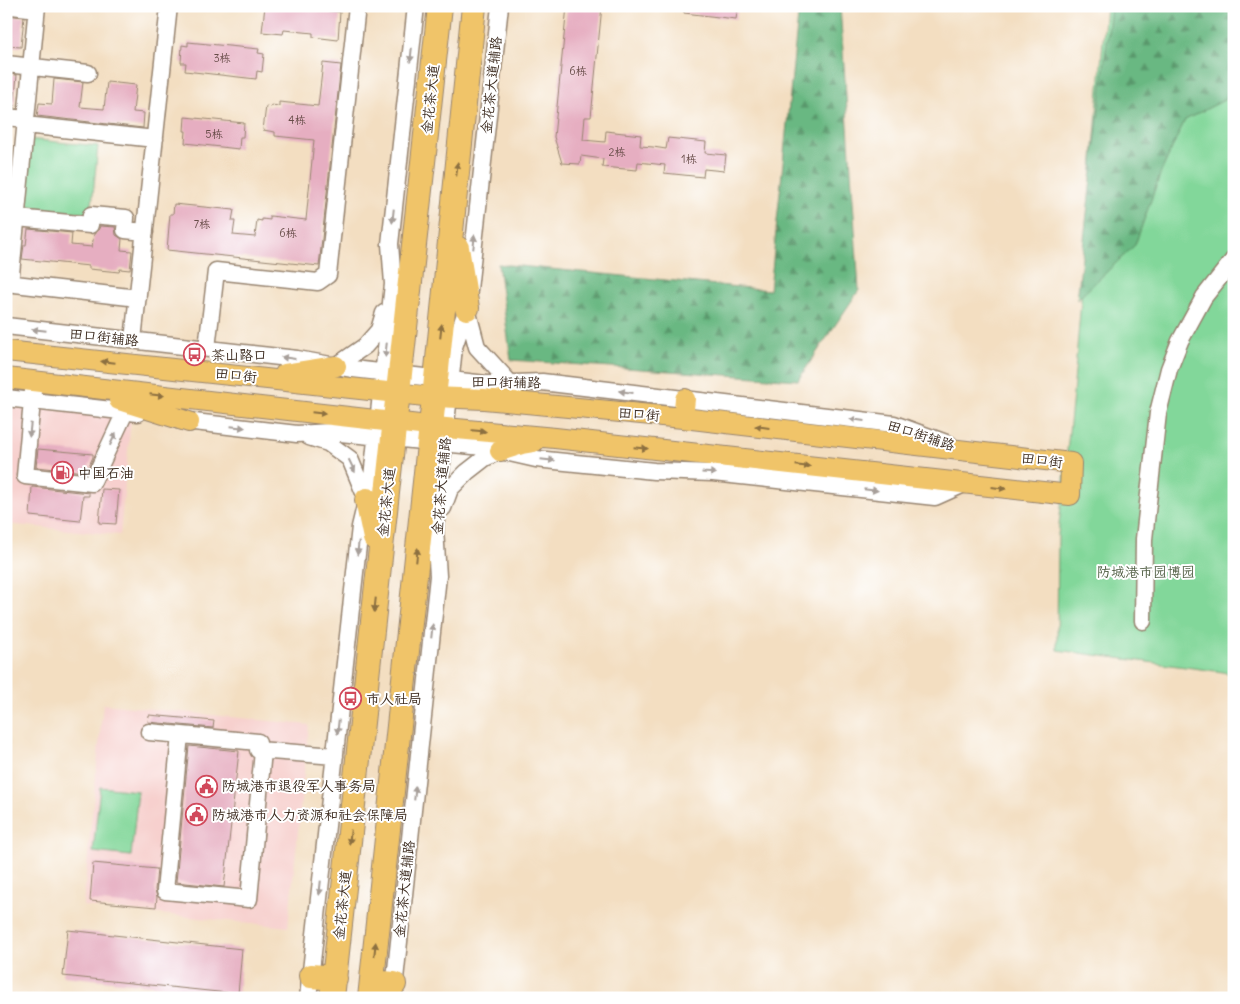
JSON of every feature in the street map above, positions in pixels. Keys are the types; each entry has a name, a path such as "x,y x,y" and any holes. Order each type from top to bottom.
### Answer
{"highway":[{"name":"金花茶大道","path":"334,988 380,557 386,429 391,383 418,204 440,6"},
{"path":"382,991 438,435 452,218 474,6"},
{"path":"393,284 418,204"},
{"path":"452,218 467,308"},
{"path":"367,500 380,557"},
{"path":"309,987 334,988"}],"main road":[{"name":"田口街","path":"6,351 261,378 391,383 442,388 484,399 557,406 684,409 971,452 1071,463 1070,495 964,484 834,478 555,438 438,435 74,386 34,391 6,378"},
{"path":"261,378 336,366"},
{"path":"74,386 189,422"},
{"path":"500,451 522,444 555,438"}],"street":[{"path":"12,6 37,8 25,122 13,169 8,283 138,298"},
{"path":"207,348 216,271 318,282 328,275 357,6"},
{"path":"391,383 393,284 390,244 416,6"},
{"name":"金花茶大道辅路","path":"442,388 467,308 500,6"},
{"path":"134,340 155,139 165,7"},
{"path":"6,64 88,73"},
{"path":"6,117 25,122 155,139"},
{"path":"11,218 90,225 91,215 126,218 125,230 145,232"},
{"path":"1143,621 1144,539 1158,413 1167,378 1180,341 1204,297 1234,259"},
{"path":"336,366 366,346 379,330 393,284"},
{"path":"467,308 477,347 510,383 557,406"},
{"name":"田口街辅路","path":"6,326 296,359 336,366 391,383"},
{"name":"田口街辅路","path":"442,388 542,382 684,409"},
{"path":"6,398 34,391 189,422 297,434 386,429 360,527 309,987"},
{"path":"34,391 25,476 92,483 126,410"},
{"path":"297,434 328,443 350,459 367,500"},
{"path":"438,435 536,459 654,471 834,478"},
{"name":"金花茶大道辅路","path":"382,991 438,576 436,528 438,435"},
{"path":"436,528 450,489 466,472 485,458 500,451"},
{"path":"149,732 258,742 258,750 263,751 335,756"},
{"path":"180,735 165,890 248,898 263,751"}],"shaded area":[{"path":"12,404 131,419 120,535 6,524 6,442 9,440"},
{"name":"防城港市人力资源和社会保障局","path":"103,704 309,725 288,927 83,906"}],"green space":[{"path":"799,6 840,6 859,290 798,380 511,360 498,264 770,290"},
{"name":"防城港市园博园","path":"1106,6 1234,6 1234,676 1223,672 1057,650 1058,535 1073,395"},
{"path":"1111,6 1234,6 1234,95 1185,120 1161,172 1135,245 1077,300"},
{"path":"28,139 98,146 91,214 21,206"},
{"path":"100,787 138,791 131,856 93,852"}],"building":[{"path":"265,6 340,12 338,40 313,37 313,33 284,30 283,34 262,32"},
{"path":"567,6 602,6 591,117 585,117 583,140 605,142 606,131 641,135 640,146 666,149 668,138 706,142 705,153 726,155 724,171 704,169 703,177 664,173 665,165 638,162 637,170 602,167 603,159 581,156 580,164 562,163 554,137"},
{"path":"684,6 738,6 736,19 684,13"},
{"path":"6,15 24,17 21,47 6,46"},
{"path":"188,42 259,49 258,53 264,54 262,72 257,71 256,79 185,71 186,63 181,63 182,45 188,46"},
{"path":"323,63 341,65 319,266 167,250 170,214 173,214 174,204 234,210 232,221 235,221 233,235 255,237 257,220 270,220 270,216 306,220 314,140 275,136 275,132 263,130 266,106 279,106 279,102 318,106"},
{"path":"6,74 17,75 14,108 6,107"},
{"path":"54,79 83,82 80,107 104,109 107,82 136,85 133,112 144,113 143,128 37,116 39,103 52,104"},
{"path":"185,117 244,123 243,137 240,137 239,149 185,143"},
{"path":"100,226 115,227 116,235 122,239 121,250 132,251 130,270 120,269 119,272 89,269 89,266 22,259 28,229 72,233 71,245 92,247 94,234"},
{"path":"38,449 93,454 93,457 86,472 36,467"},
{"path":"32,487 89,493 89,496 83,496 80,521 30,516"},
{"path":"102,489 119,490 116,524 99,523"},
{"path":"149,715 214,721 213,728 148,722"},
{"path":"189,746 239,751 224,887 176,882"},
{"path":"93,863 157,869 156,907 90,901"},
{"path":"68,930 242,949 238,994 63,976"}],"place":[{"name":"茶山路口","path":"195,355"},
{"name":"中国石油","path":"62,473"},
{"name":"市人社局","path":"350,699"},
{"name":"防城港市退役军人事务局","path":"206,786"},
{"name":"防城港市人力资源和社会保障局","path":"196,815"}]}
